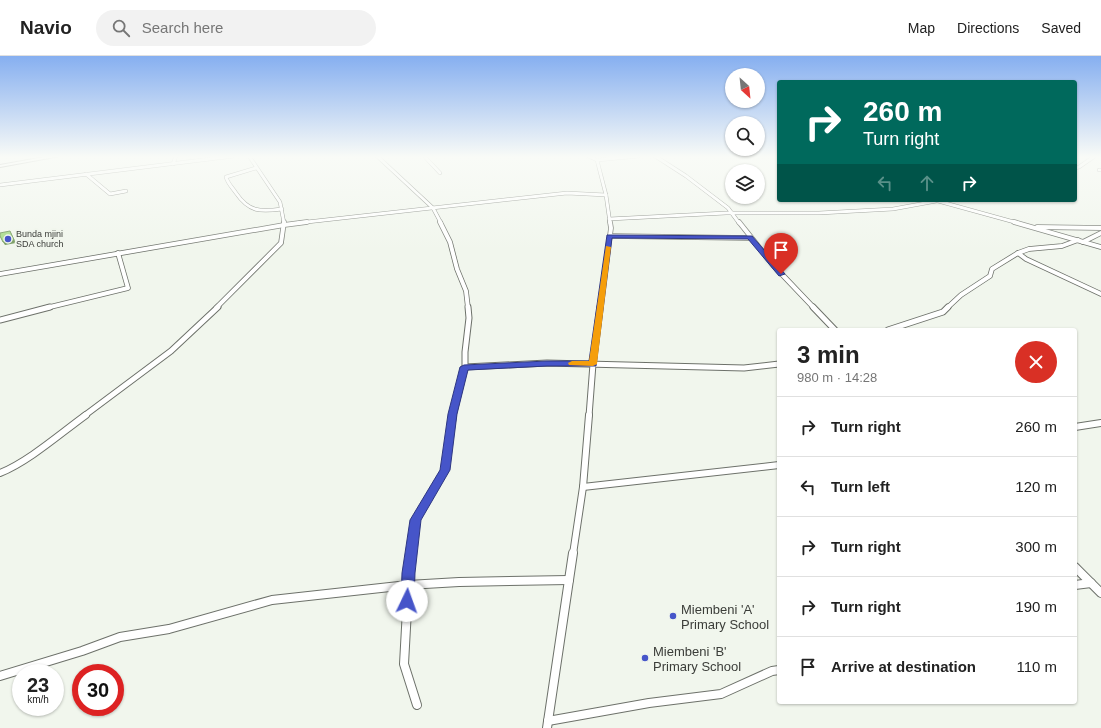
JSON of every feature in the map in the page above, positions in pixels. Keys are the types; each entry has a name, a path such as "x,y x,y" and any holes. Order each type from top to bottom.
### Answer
{"street":[{"path":"103,187 110,194 126,191"},
{"path":"232,187 241,201 248,207 261,211 282,210"},
{"path":"0,473 8,470 36,452 171,351 235,291 281,243 284,225 282,210 280,202 270,187"},
{"path":"411,187 433,208 450,242 457,269 466,291 469,318 464,367 453,414 445,470 416,520 408,585 404,664 417,705"},
{"path":"604,187 611,228 593,364 583,487 548,724 649,703 721,694 772,671 777,670"},
{"path":"701,187 728,208 750,238 783,276 833,328"},
{"path":"0,274 284,225 567,193 606,195"},
{"path":"609,219 733,214 819,213 886,209 927,202"},
{"path":"946,202 1101,247"},
{"path":"1029,226 1101,228"},
{"path":"894,328 944,312 961,295 990,276 992,269 1018,253 1029,249 1062,246 1101,233"},
{"path":"610,236 750,238"},
{"path":"0,320 128,288 118,253"},
{"path":"1018,253 1026,259 1101,294"},
{"path":"464,367 547,363 744,368 777,364"},
{"path":"1077,427 1101,423"},
{"path":"583,487 777,466"},
{"path":"1077,569 1101,593"},
{"path":"0,676 82,651 120,637 169,629 272,600 408,585 459,582 569,580"},
{"path":"1077,585 1091,583"}],"building":[{"name":"Bunda mjini SDA church","path":"10,231 14,240 3,242 0,233"}],"slow traffic":[{"path":"572,363 593,364 608,247"}],"place":[{"name":"Bunda mjini SDA church","path":"8,239"},
{"name":"Miembeni 'A' Primary School","path":"673,616"},
{"name":"Miembeni 'B' Primary School","path":"645,658"}],"route":[{"path":"407,601 416,520 445,470 453,414 464,367 547,363 593,364 610,236 747,237 750,238 781,274"}]}
